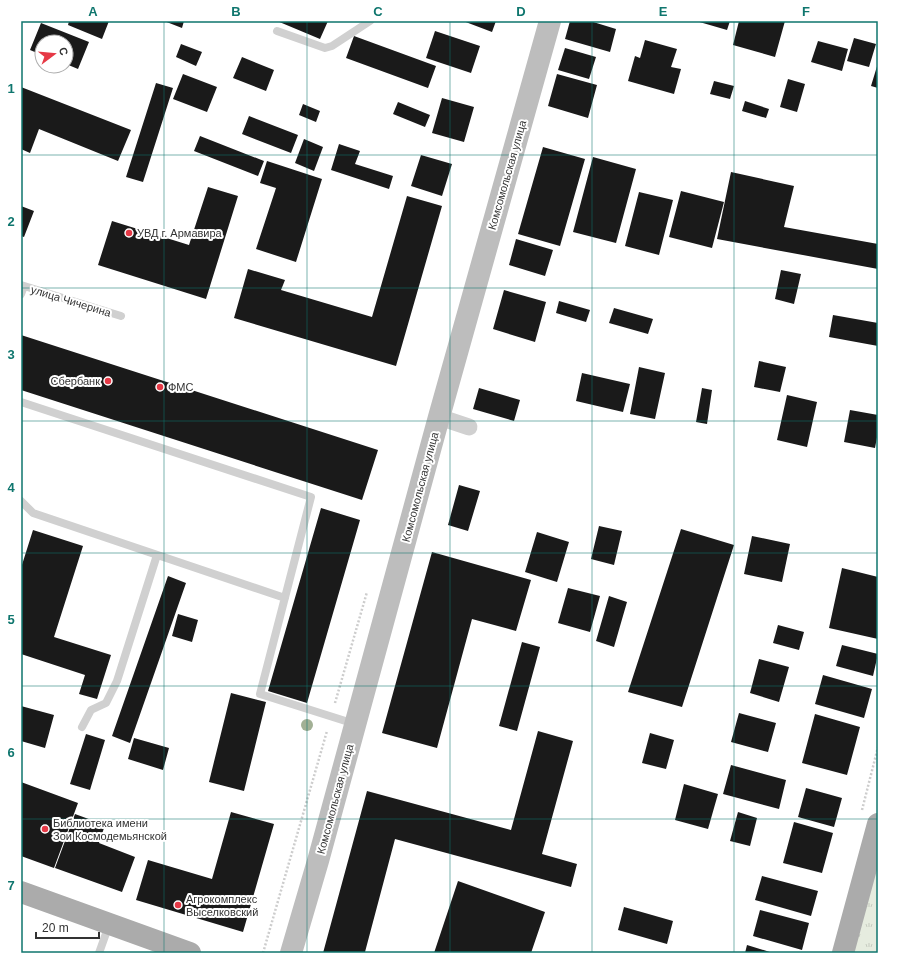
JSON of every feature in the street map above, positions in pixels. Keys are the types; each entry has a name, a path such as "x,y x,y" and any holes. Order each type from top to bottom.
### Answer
{"main road":[{"path":"843,953 878,824"},
{"path":"21,892 190,953"}],"street":[{"name":"Комсомольская улица","path":"291,953 318,861 439,417 550,21"},
{"path":"439,417 469,427"}],"lane":[{"path":"277,31 324,48 332,46 370,21"},
{"path":"21,294 22,286"},
{"name":"улица Чичерина","path":"22,286 121,316"},
{"path":"21,402 311,497 260,694 355,724"},
{"path":"21,501 33,513 285,598"},
{"path":"82,727 91,710 106,703 118,681 157,555"},
{"path":"99,953 110,924"}],"green space":[{"path":"878,850 878,953 850,953"}],"building":[{"path":"69,21 109,21 102,39 68,25"},
{"path":"164,21 184,21 182,28"},
{"path":"277,21 328,21 320,39"},
{"path":"463,21 496,21 492,32"},
{"path":"570,21 590,21 616,29 610,52 565,39"},
{"path":"696,21 730,21 727,30"},
{"path":"739,21 785,21 775,57 733,45"},
{"path":"41,23 69,34 37,34"},
{"path":"435,31 480,46 471,73 426,58"},
{"path":"74,36 89,42 78,69 74,67"},
{"path":"354,36 436,66 428,88 346,58"},
{"path":"854,38 876,44 869,67 847,61"},
{"path":"34,40 34,52 30,50"},
{"path":"645,40 677,49 671,67 681,69 674,94 628,81 635,56 640,58"},
{"path":"818,41 848,49 842,71 811,62"},
{"path":"181,44 202,52 196,66 176,57"},
{"path":"565,48 596,57 589,79 558,70"},
{"path":"242,57 274,70 266,91 233,78"},
{"path":"878,63 878,88 871,86"},
{"path":"183,74 217,87 207,112 173,99"},
{"path":"557,74 597,85 588,118 548,106"},
{"path":"788,79 805,84 797,112 780,107"},
{"path":"714,81 734,86 730,99 710,94"},
{"path":"156,83 173,88 143,182 126,177"},
{"path":"21,87 131,130 118,161 39,129 30,153 21,149"},
{"path":"442,98 474,107 464,142 432,133"},
{"path":"745,101 769,109 766,118 742,111"},
{"path":"398,102 430,115 425,127 393,114"},
{"path":"303,104 320,111 316,122 299,115"},
{"path":"249,116 298,135 291,153 242,134"},
{"path":"200,136 264,161 258,176 194,151"},
{"path":"304,139 323,147 314,171 295,163"},
{"path":"339,144 360,151 355,164 393,176 389,189 331,170"},
{"path":"543,147 585,159 560,246 518,234"},
{"path":"421,155 452,164 442,196 411,186"},
{"path":"593,157 636,169 616,243 573,232"},
{"path":"267,161 322,179 296,262 256,249 276,188 260,183"},
{"path":"731,172 794,186 784,227 878,244 878,269 717,239"},
{"name":"УВД г. Армавира","path":"208,187 238,196 206,299 98,265 112,221 189,245"},
{"path":"681,191 724,202 712,248 669,237"},
{"path":"639,192 673,200 659,255 625,246"},
{"path":"407,196 442,206 396,366 234,318 248,269 285,280 281,290 372,317"},
{"path":"21,206 34,211 24,237 21,236"},
{"path":"516,239 553,250 545,276 509,265"},
{"path":"781,270 801,274 794,304 775,299"},
{"path":"504,290 546,302 535,342 493,329"},
{"path":"559,301 590,310 586,322 556,313"},
{"path":"614,308 653,319 648,334 609,323"},
{"path":"833,315 878,323 878,346 829,337"},
{"path":"21,335 378,450 362,500 21,390"},
{"path":"759,361 786,367 780,392 754,387"},
{"path":"639,367 665,373 655,419 630,414"},
{"path":"582,373 630,384 623,412 576,401"},
{"path":"479,388 520,400 514,421 473,409"},
{"path":"702,388 712,390 707,424 696,422"},
{"path":"787,395 817,402 807,447 777,440"},
{"path":"850,410 878,415 878,432 875,448 844,442"},
{"path":"459,485 480,491 468,531 448,525"},
{"path":"321,508 360,520 307,703 268,691"},
{"path":"599,526 622,531 614,565 591,559"},
{"path":"681,529 734,545 682,707 628,692"},
{"path":"33,530 83,546 54,637 111,655 97,699 79,694 85,675 21,654 21,568"},
{"path":"537,532 569,542 557,582 525,572"},
{"path":"752,536 790,544 782,582 744,574"},
{"path":"432,552 531,580 516,631 472,619 437,748 382,733"},
{"path":"842,568 878,577 878,639 829,628"},
{"path":"168,576 186,583 130,743 112,736"},
{"path":"568,588 600,596 590,632 558,623"},
{"path":"609,596 627,602 614,647 596,641"},
{"path":"178,614 198,620 192,642 172,636"},
{"path":"778,625 804,632 799,650 773,643"},
{"path":"522,642 540,647 517,731 499,726"},
{"path":"842,645 878,654 873,676 836,666"},
{"path":"759,659 789,667 779,702 750,693"},
{"path":"823,675 872,689 864,718 815,704"},
{"path":"231,693 266,702 244,791 209,782"},
{"path":"21,706 54,715 45,748 21,741"},
{"path":"739,713 776,723 768,752 731,742"},
{"path":"815,714 860,727 847,775 802,763"},
{"path":"538,731 573,741 542,854 577,864 571,887 395,839 365,952 368,953 323,953 367,791 511,830"},
{"path":"650,733 674,740 666,769 642,763"},
{"path":"86,734 105,740 90,790 70,784"},
{"path":"134,738 169,748 163,770 128,759"},
{"path":"731,765 786,780 779,809 723,794"},
{"name":"Библиотека имени Зои Космодемьянской","path":"21,782 78,803 54,868 21,856"},
{"path":"684,784 718,794 708,829 675,820"},
{"path":"806,788 842,798 834,827 798,817"},
{"path":"231,812 274,824 243,932 136,900 148,860 212,879"},
{"path":"738,812 757,818 750,846 730,841"},
{"path":"75,814 105,825 99,843 135,857 122,892 55,868"},
{"path":"794,822 833,833 822,873 783,863"},
{"path":"762,876 818,891 811,916 755,900"},
{"path":"458,881 545,912 531,953 434,953"},
{"path":"624,907 673,921 667,944 618,930"},
{"path":"760,910 809,923 802,950 753,936"},
{"path":"747,945 773,953 745,953"}],"place":[{"name":"УВД г. Армавира","path":"129,233"},
{"name":"Сбербанк","path":"108,381"},
{"name":"ФМС","path":"160,387"},
{"name":"Библиотека имени Зои Космодемьянской","path":"45,829"},
{"name":"Агрокомплекс Выселковский","path":"178,905"}]}
